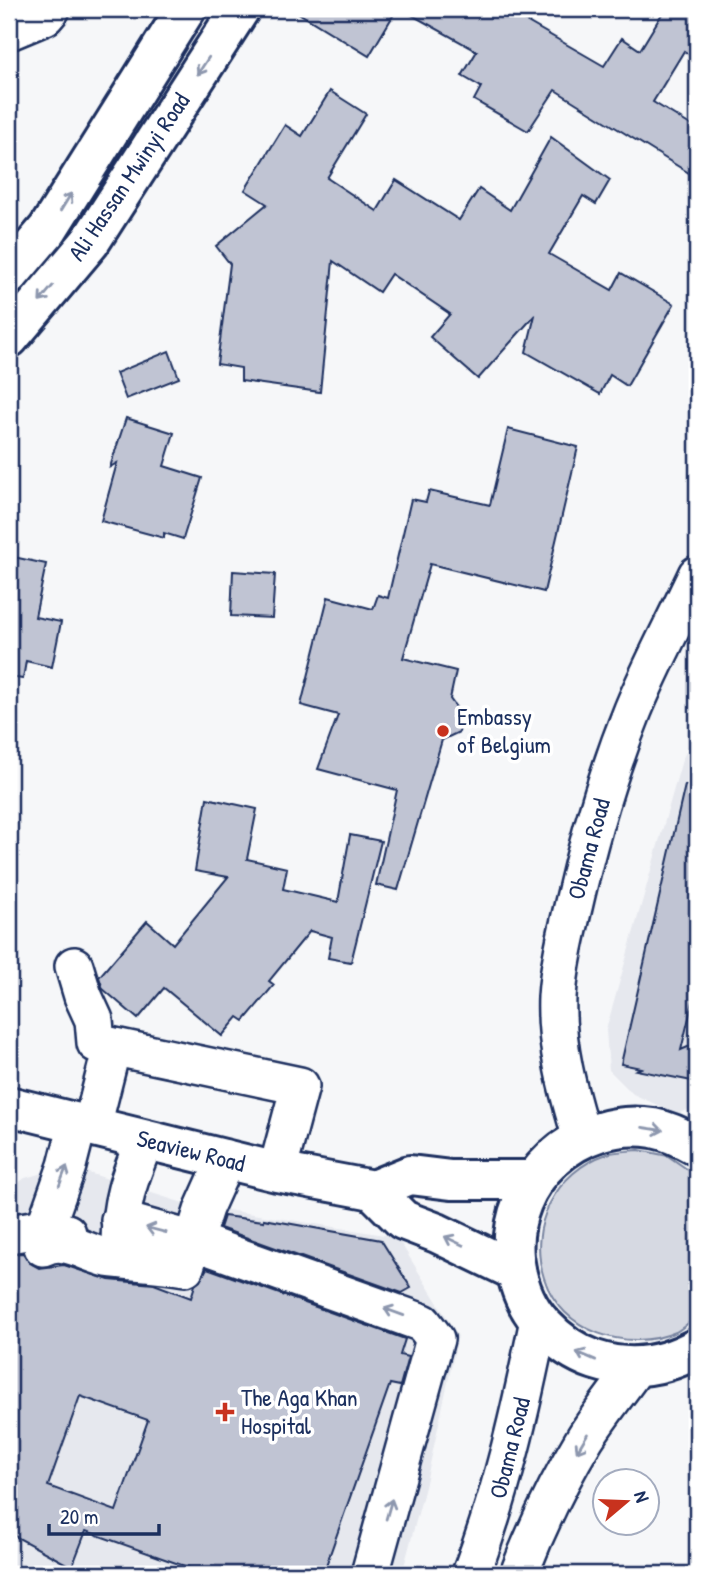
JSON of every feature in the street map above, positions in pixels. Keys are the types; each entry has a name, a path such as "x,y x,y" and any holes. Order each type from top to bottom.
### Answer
{"main road":[{"name":"Ali Hassan Mwinyi Road","path":"9,275 48,229 186,9"},
{"name":"Ali Hassan Mwinyi Road","path":"9,338 90,242 240,9"},
{"name":"Seaview Road","path":"9,1106 276,1172 373,1190"},
{"path":"697,1146 677,1135 629,1127 605,1130 582,1138 563,1149 533,1180 522,1201 515,1224 513,1247 521,1288 539,1320 558,1340 582,1355 608,1364 636,1367 659,1365 680,1358 697,1348"},
{"path":"516,1271 438,1233 403,1220 373,1190 410,1175 451,1180 533,1180"}],"street":[{"path":"9,31 45,16 51,9"},
{"name":"Obama Road","path":"582,1138 568,1092 559,1044 558,997 566,941 582,869 629,721 697,575"},
{"path":"74,966 94,1020 96,1043 300,1086 276,1172"},
{"path":"112,1047 45,1228 43,1247 51,1242 64,1244 110,1259 154,1261 190,1254"},
{"path":"120,1235 126,1185 145,1140"},
{"path":"190,1254 204,1208 226,1159"},
{"path":"9,1234 45,1228 120,1235 423,1323 435,1339 370,1574"},
{"name":"Obama Road","path":"471,1574 491,1522 510,1458 539,1320"},
{"name":"Obama Road","path":"519,1574 533,1537 586,1436 636,1367"}],"shaded area":[{"path":"697,729 697,1106 677,1114 633,1094 609,1070 606,1030 682,760"},
{"path":"639,1150 668,1156 697,1176 697,1316 676,1332 637,1340 598,1333 565,1312 553,1297 544,1278 540,1239 543,1220 550,1203 573,1173 607,1154"},
{"name":"The Aga Khan Hospital","path":"67,1166 183,1203 397,1237 458,1336 425,1487 402,1574 9,1574 9,1190 25,1178"}],"building":[{"path":"292,9 397,9 369,56"},
{"path":"401,9 505,9 604,66 622,38 640,50 665,9 697,9 697,60 684,51 653,102 697,129 697,178 555,90 528,131 474,100 481,87 462,76 477,51"},
{"path":"330,91 366,114 327,178 377,211 396,180 459,220 479,189 510,210 551,137 610,180 596,204 583,196 549,254 612,290 621,273 674,304 627,386 610,375 600,394 526,352 535,315 478,379 430,337 450,314 391,274 379,292 333,261 320,392 241,381 241,368 217,364 230,264 216,246 267,204 245,190 285,125 302,136"},
{"path":"169,351 179,378 126,399 116,373"},
{"path":"126,418 174,433 164,466 202,478 183,539 164,533 164,538 101,521 117,463 110,467"},
{"path":"508,429 578,447 544,592 430,564 403,658 456,671 450,699 463,717 459,732 442,740 398,890 376,885 397,790 318,769 338,715 301,705 328,597 373,609 378,595 388,598 411,499 426,502 429,491 490,505"},
{"path":"9,556 46,564 35,617 61,622 52,667 26,661 23,679 9,677"},
{"path":"233,571 275,574 272,618 231,616"},
{"path":"685,785 697,786 697,985 681,1050 697,1043 697,1082 636,1070 641,1068 621,1064"},
{"path":"207,798 257,809 247,859 287,868 283,889 338,902 350,835 381,841 351,962 328,958 332,937 310,931 269,981 274,985 244,1021 238,1017 222,1036 164,988 138,1019 103,989 99,977 147,921 173,944 228,877 195,871"},
{"path":"224,1216 264,1219 381,1240 411,1288 402,1293 220,1228"},
{"path":"23,1253 30,1263 39,1268 64,1265 109,1280 154,1284 191,1298 195,1285 207,1268 405,1339 400,1355 408,1357 400,1386 390,1384 323,1574 207,1574 86,1531 72,1567 9,1533 9,1254","holes":["80,1396 148,1420 116,1511 48,1486"]}],"place":[{"name":"Embassy of Belgium","path":"443,731"},
{"name":"The Aga Khan Hospital","path":"225,1412"}]}
